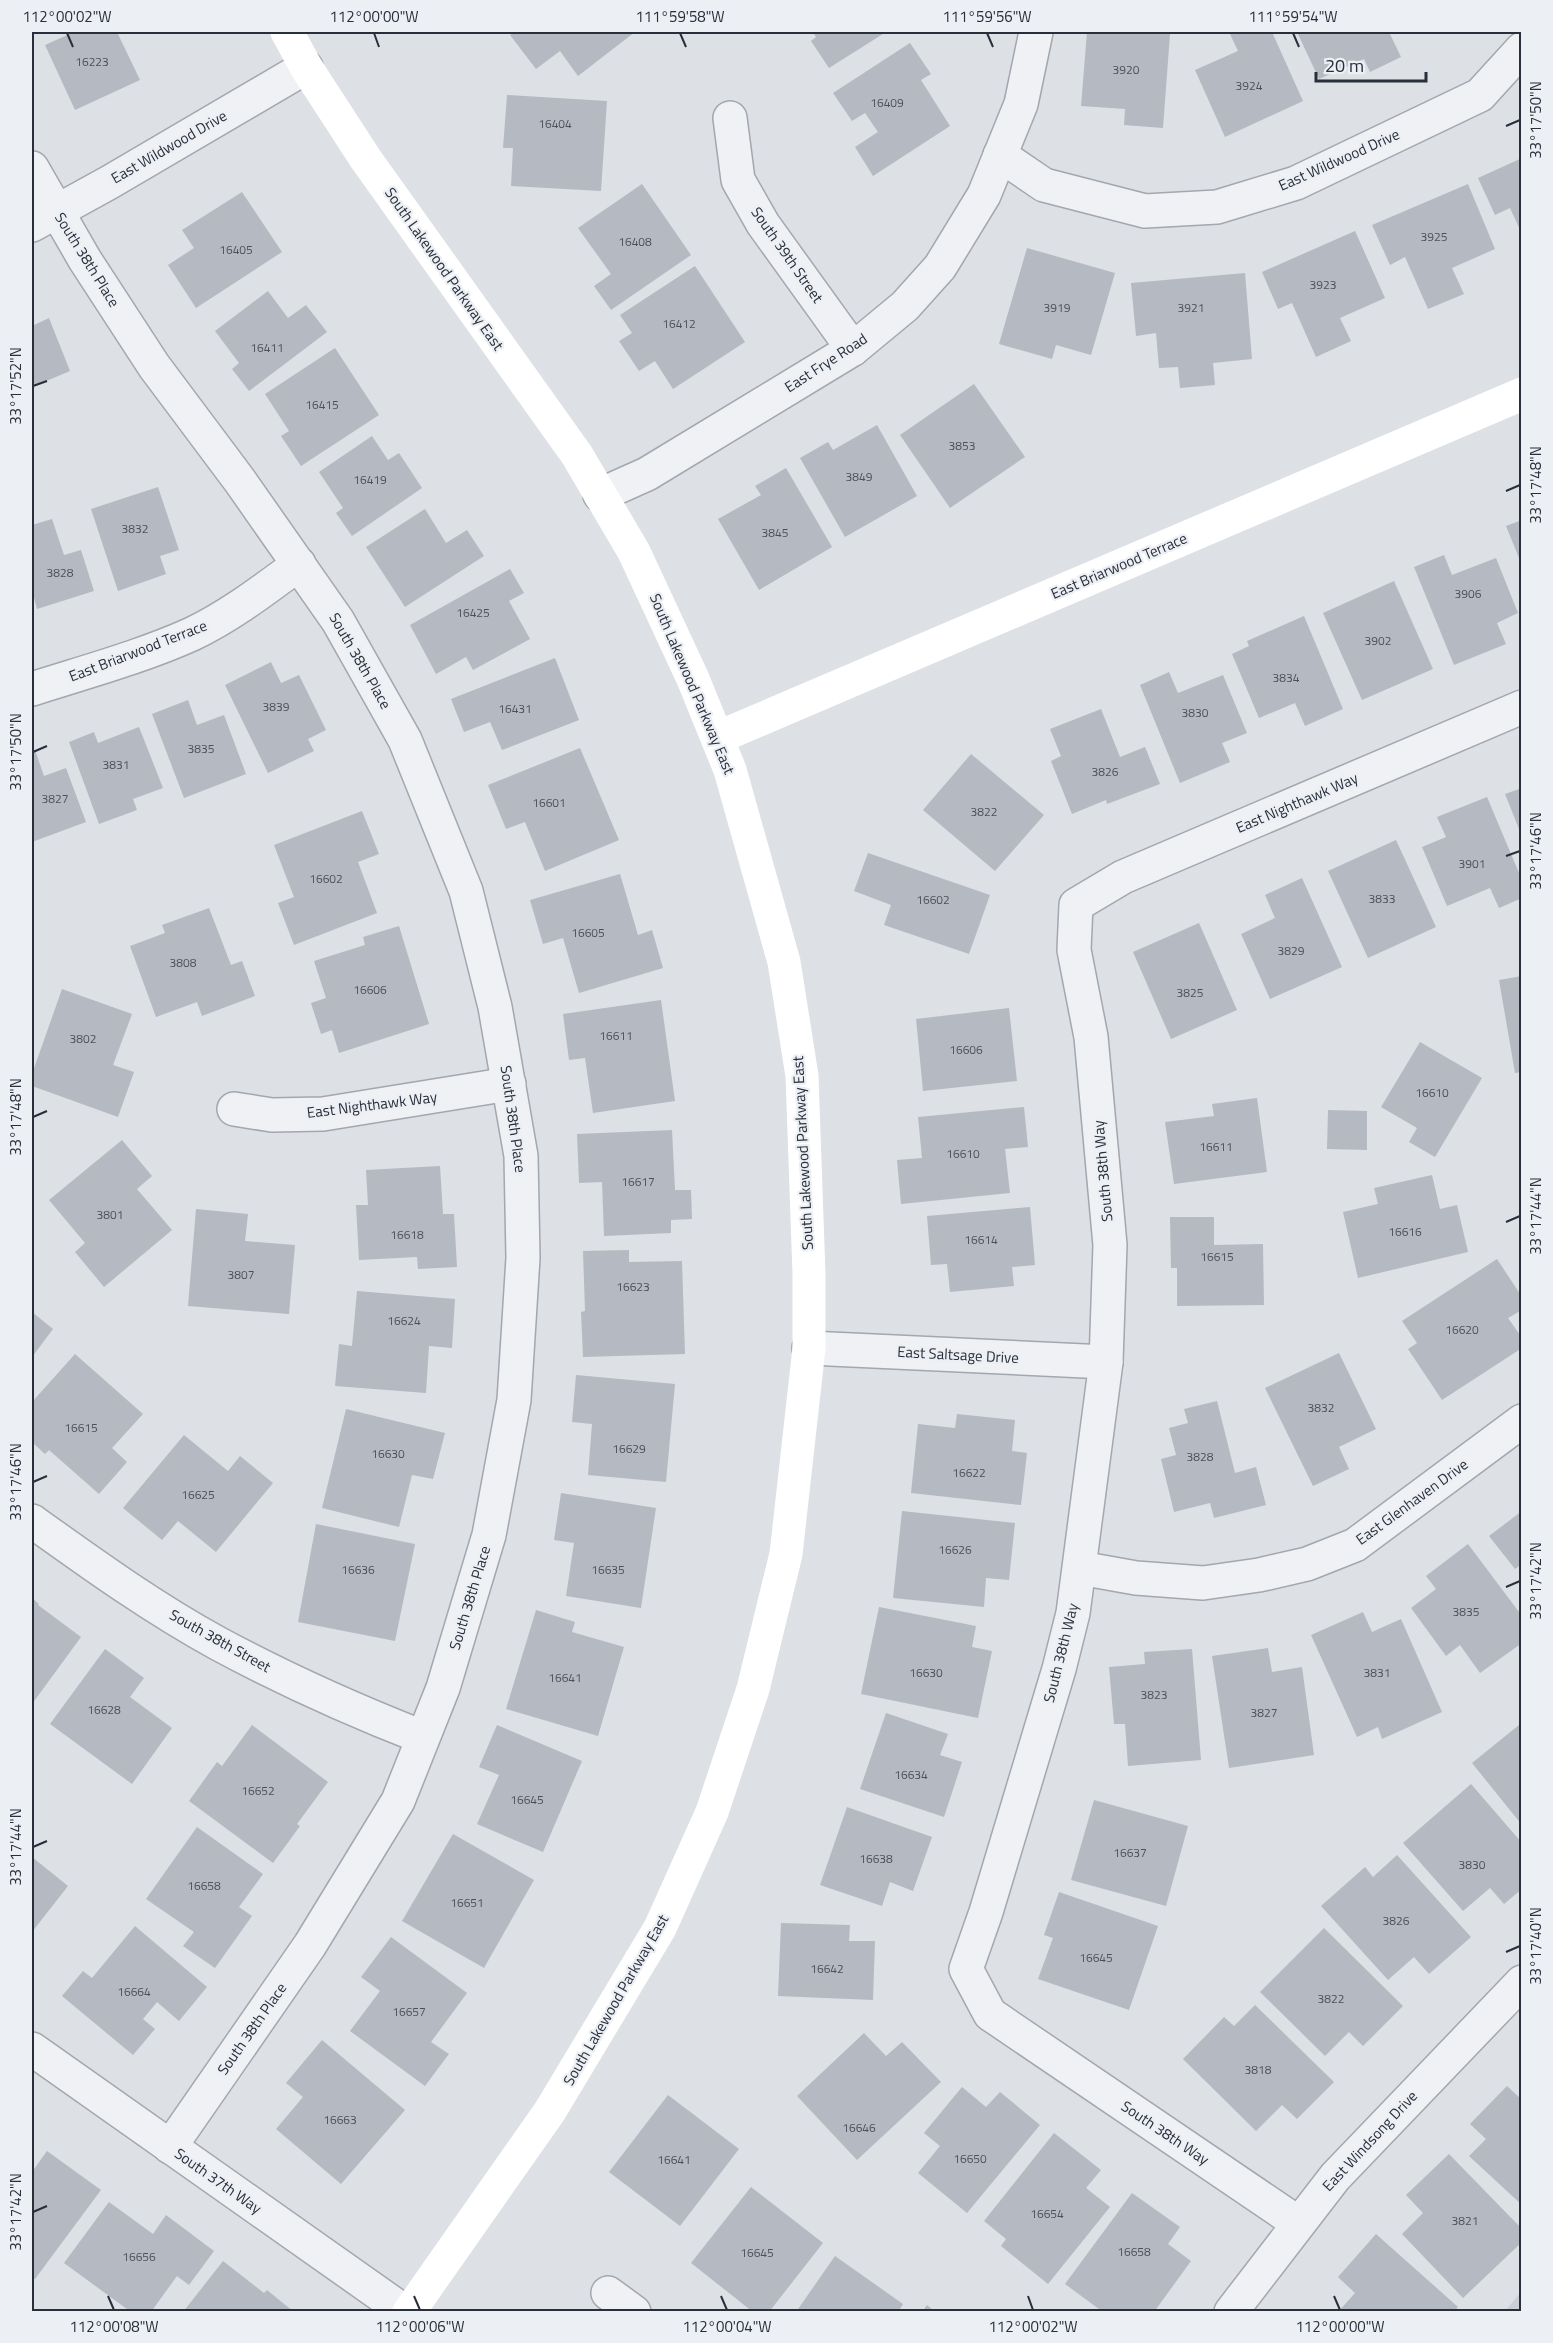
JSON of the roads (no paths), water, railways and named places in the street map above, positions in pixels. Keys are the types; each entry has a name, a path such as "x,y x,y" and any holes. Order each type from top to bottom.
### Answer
{"street":[{"name":"South Lakewood Parkway East","path":"287,32 306,67 365,158 577,455 634,552 693,679 730,770 784,962 800,1065 809,1274 809,1348 786,1554 753,1689 712,1812 660,1928 550,2111 407,2312"},
{"name":"East Frye Road","path":"600,495 647,474 853,349 906,306 940,267 984,195 1021,104 1036,32"},
{"name":"East Wildwood Drive","path":"1000,154 1044,185 1145,211 1217,207 1296,183 1480,95 1521,49"},
{"name":"East Wildwood Drive","path":"44,218 306,67"},
{"name":"South 39th Street","path":"730,118 738,180 763,224 853,349"},
{"name":"South 38th Place","path":"32,168 44,218 85,260 154,366 299,564 338,621 405,740 466,891 495,1007 521,1156 523,1247 514,1400 489,1535 443,1688 398,1801 316,1936 170,2147"},
{"name":"East Briarwood Terrace","path":"717,738 1521,394"},
{"name":"East Briarwood Terrace","path":"32,689 129,658 190,634 219,620 299,564"},
{"name":"East Nighthawk Way","path":"1076,905 1123,877 1521,707"},
{"name":"South 38th Way","path":"1076,905 1074,950 1091,1037 1110,1245 1106,1362 1073,1613 1059,1669 986,1912 966,1969 990,2014 1298,2223"},
{"name":"East Nighthawk Way","path":"234,1109 272,1115 323,1114 508,1084"},
{"name":"East Saltsage Drive","path":"809,1348 1106,1362"},
{"name":"East Glenhaven Drive","path":"1080,1568 1136,1578 1203,1583 1259,1575 1307,1563 1355,1545 1521,1421"},
{"name":"South 38th Street","path":"32,1521 142,1597 218,1643 379,1720 422,1737"},
{"name":"East Windsong Drive","path":"1231,2312 1335,2177 1521,1982"},
{"name":"South 37th Way","path":"32,2049 407,2312"}]}
